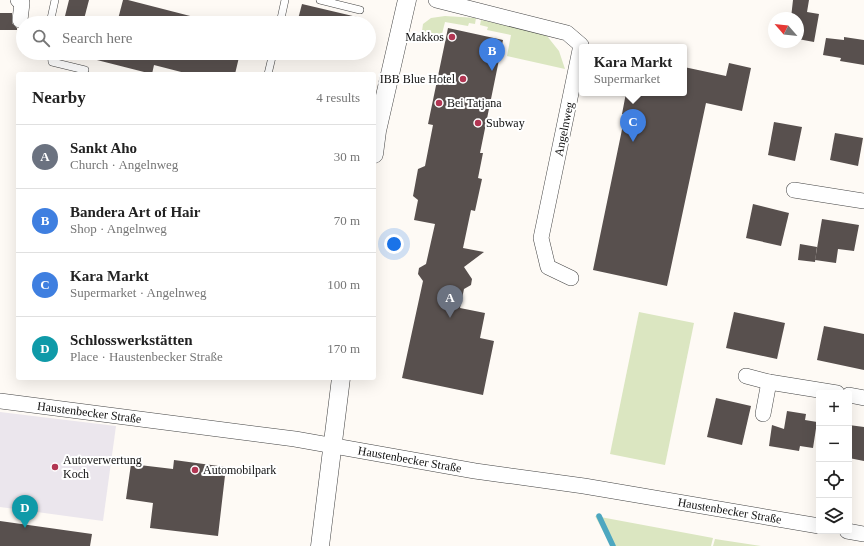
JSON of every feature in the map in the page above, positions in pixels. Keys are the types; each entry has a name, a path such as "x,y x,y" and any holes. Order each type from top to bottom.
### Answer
{"street":[{"path":"18,0 22,4 20,16"},
{"path":"376,139 407,0"},
{"name":"Angelnweg","path":"436,0 567,33 580,44"},
{"name":"Angelnweg","path":"572,278 548,267 541,238 579,55"},
{"path":"794,190 864,200"},
{"path":"746,376 769,382 818,390"},
{"path":"320,546 341,380"},
{"path":"763,414 769,382"},
{"path":"852,396 864,398"},
{"name":"Haustenbecker Straße","path":"0,402 295,439 475,471 584,486 816,525"},
{"path":"852,532 864,534"}],"lane":[{"path":"52,16 55,0"},
{"path":"282,16 285,0"},
{"path":"320,0 360,10"},
{"path":"52,60 52,62 85,70"},
{"path":"268,72 271,60"}],"shaded area":[{"name":"Autoverwertung Koch","path":"0,412 116,426 103,521 0,507"}],"green space":[{"path":"445,16 476,18 475,24 469,23 468,26 445,22 440,42 421,38 423,24 431,18"},
{"path":"481,20 525,29 547,36 559,51 565,69 507,56 511,35 487,30 488,27 480,25"},
{"path":"639,312 694,323 665,465 610,454"},
{"path":"595,516 713,538 711,546 611,546"},
{"path":"715,539 761,546 713,546"}],"building":[{"path":"69,0 89,0 85,16 65,16"},
{"path":"123,0 128,0 190,16 119,16"},
{"path":"793,0 809,0 807,12 819,14 814,42 804,40 804,12 792,12"},
{"path":"302,4 353,16 299,16"},
{"path":"0,13 12,13 12,23 16,27 16,30 0,30"},
{"path":"448,28 503,40 480,153 483,153 478,178 482,179 475,211 471,210 463,248 484,252 464,267 472,279 471,285 464,289 460,308 485,313 480,338 494,341 483,395 402,378 423,281 418,274 419,268 426,264 435,224 414,220 418,200 413,196 418,169 425,166 433,125 428,124"},
{"path":"844,37 864,40 864,65 840,61 841,58 823,55 826,38 844,40"},
{"path":"97,60 238,60 235,72 181,72 154,65 152,72 144,72"},
{"path":"729,63 751,68 742,111 706,103 667,286 593,270 625,115 622,114 625,96 687,96 687,68 726,76"},
{"path":"774,122 802,127 795,161 768,155"},
{"path":"835,133 863,138 858,166 830,160"},
{"path":"753,204 789,213 781,246 746,238"},
{"path":"822,219 859,225 854,251 838,249 836,263 815,260"},
{"path":"800,244 817,247 815,262 798,260"},
{"path":"734,312 785,323 777,359 726,348"},
{"path":"824,326 864,334 864,370 817,360"},
{"path":"716,398 751,406 742,445 707,437"},
{"path":"787,411 806,414 805,420 816,422 813,448 800,446 799,451 769,446 772,425 784,429"},
{"path":"852,425 864,427 864,461 852,459"},
{"path":"174,460 226,467 218,536 150,528 153,503 126,499 131,464 173,469"},
{"path":"0,521 92,534 90,546 0,546"}],"waterway":[{"path":"599,516 613,546"}],"place":[{"name":"Makkos","path":"452,37"},
{"name":"Bandera Art of Hair","path":"492,71"},
{"name":"IBB Blue Hotel","path":"463,79"},
{"name":"Bei Tatjana","path":"439,103"},
{"name":"Subway","path":"478,123"},
{"name":"Kara Markt","path":"633,142"},
{"name":"Sankt Aho","path":"450,318"},
{"name":"Autoverwertung Koch","path":"55,467"},
{"name":"Automobilpark","path":"195,470"},
{"name":"Schlosswerkstätten","path":"25,528"}]}
